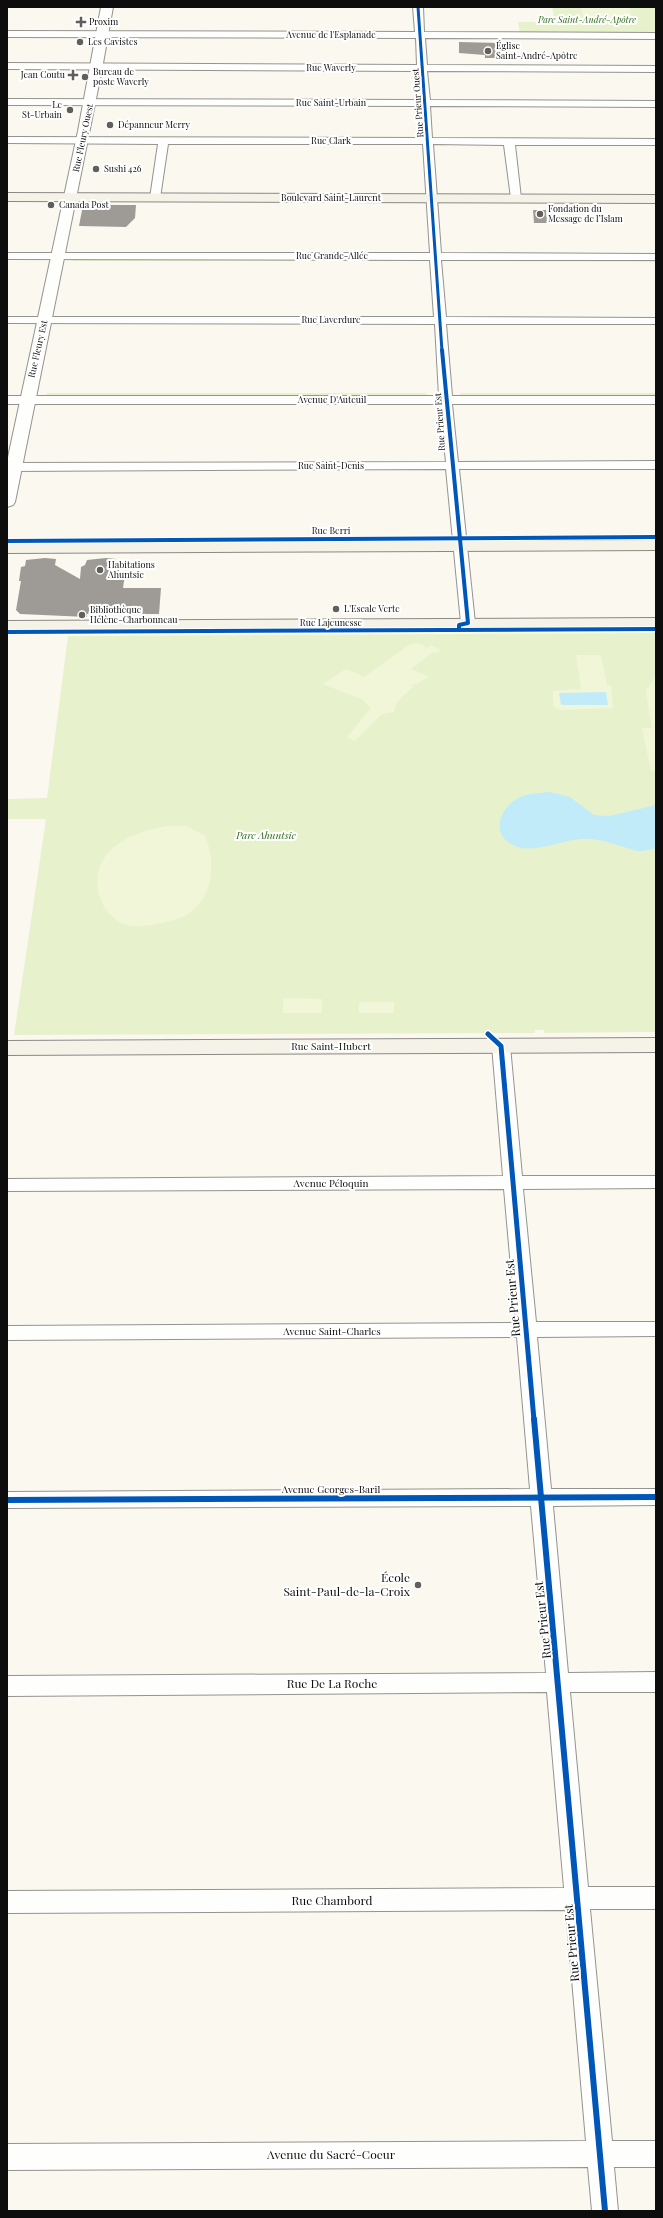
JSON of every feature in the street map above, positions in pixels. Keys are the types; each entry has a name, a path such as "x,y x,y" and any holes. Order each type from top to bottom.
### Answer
{"main road":[{"name":"Boulevard Saint-Laurent","path":"7,197 656,199"},
{"name":"Rue Berri","path":"7,548 656,545"},
{"name":"Rue Lajeunesse","path":"7,626 656,623"},
{"name":"Rue Saint-Hubert","path":"7,1048 656,1045"}],"street":[{"name":"Rue Fleury Ouest","path":"70,197 91,102 107,7"},
{"name":"Rue Prieur Ouest","path":"418,7 432,198"},
{"name":"Avenue de l'Esplanade","path":"7,34 656,36"},
{"name":"Rue Waverly","path":"7,66 656,69"},
{"name":"Rue Saint-Urbain","path":"7,102 656,104"},
{"name":"Rue Clark","path":"7,140 656,142"},
{"path":"155,198 164,141"},
{"path":"509,141 516,198"},
{"name":"Rue Fleury Est","path":"7,502 10,467 45,320 70,197"},
{"name":"Rue Prieur Est","path":"432,198 446,395 468,623"},
{"name":"Rue Grande-Allée","path":"7,256 58,259 437,260 656,263"},
{"name":"Rue Grande-Allée","path":"437,260 656,257"},
{"name":"Rue Grande-Allée","path":"7,262 58,259"},
{"name":"Rue Laverdure","path":"7,320 656,321"},
{"name":"Avenue D'Auteuil","path":"7,391 27,395 446,395 656,391"},
{"name":"Avenue D'Auteuil","path":"7,400 27,395"},
{"name":"Avenue D'Auteuil","path":"446,395 656,400"},
{"name":"Rue Saint-Denis","path":"10,467 656,465"},
{"name":"Rue Prieur Est","path":"501,1046 605,2211"},
{"name":"Avenue Péloquin","path":"7,1185 656,1182"},
{"name":"Avenue Saint-Charles","path":"7,1332 656,1329"},
{"name":"Avenue Georges-Baril","path":"7,1500 656,1497"},
{"name":"Rue De La Roche","path":"7,1686 656,1682"},
{"name":"Rue Chambord","path":"7,1902 656,1898"},
{"name":"Avenue du Sacré-Coeur","path":"7,2157 656,2154"}],"green space":[{"name":"Parc Saint-André-Apôtre","path":"552,7 656,7 656,34 520,33 518,22 555,22"},
{"path":"581,7 629,7 632,18 583,18"},
{"path":"73,257 420,258 421,261 73,261"},
{"path":"450,258 656,258 656,262 449,261"},
{"path":"47,393 427,393 427,398 46,398"},
{"path":"460,393 656,393 656,398 461,398"},
{"name":"Parc Ahuntsic","path":"656,633 656,1032 544,1033 544,1030 535,1030 535,1033 14,1035 46,819 7,819 7,799 47,798 68,636"},
{"path":"417,643 428,648 431,645 441,650 436,653 433,652 411,669 429,677 411,686 413,687 396,704 394,712 382,714 355,741 347,737 371,708 363,700 323,684 346,669 364,677 409,645"},
{"path":"576,655 601,655 607,685 611,685 613,708 560,710 553,706 553,691 581,689"},
{"path":"656,675 656,771 651,771 642,728 652,728 646,691"},
{"path":"168,826 187,826 205,836 211,860 211,877 206,893 194,910 179,918 145,926 130,926 120,922 105,909 98,890 99,870 102,861 114,847 128,838"},
{"path":"283,998 322,999 322,1013 283,1013"},
{"path":"359,1002 394,1002 394,1013 359,1013"}],"water":[{"path":"606,692 608,705 561,705 559,693"},
{"path":"550,792 570,797 594,815 609,816 656,805 656,849 638,851 596,839 581,839 532,848 518,847 509,843 503,837 500,830 502,815 506,808 520,797 535,793"}],"building":[{"name":"Église Saint-André-Apôtre","path":"459,42 501,43 502,58 485,58 485,55 459,53"},
{"path":"83,205 136,205 135,218 126,227 79,226"},
{"name":"Fondation du Message de l’Islam","path":"533,210 546,210 547,223 534,223"},
{"path":"45,558 56,559 55,565 80,579 81,567 85,565 87,560 106,558 116,559 115,565 119,567 119,571 125,574 123,588 161,588 159,614 87,614 87,617 20,614 16,610 21,581 19,581 21,567 25,566 26,560"}],"cycle path":[{"path":"418,7 446,403 468,623 459,625 459,630"},
{"path":"7,541 656,537"},
{"path":"7,632 656,629"},
{"path":"488,1034 501,1046 605,2211"},
{"path":"7,1500 656,1497"}],"place":[{"name":"Proxim","path":"81,22"},
{"name":"Les Cavistes","path":"80,42"},
{"name":"Église Saint-André-Apôtre","path":"488,51"},
{"name":"Jean Coutu","path":"73,75"},
{"name":"Bureau de poste Waverly","path":"85,77"},
{"name":"Le St-Urbain","path":"70,110"},
{"name":"Dépanneur Merry","path":"110,125"},
{"name":"Sushi 426","path":"96,169"},
{"name":"Canada Post","path":"51,205"},
{"name":"Fondation du Message de l’Islam","path":"540,214"},
{"name":"Habitations Ahuntsic","path":"100,570"},
{"name":"L'Escale Verte","path":"336,609"},
{"name":"Bibliothèque Hélène-Charbonneau","path":"82,615"},
{"name":"École Saint-Paul-de-la-Croix","path":"418,1585"}]}
